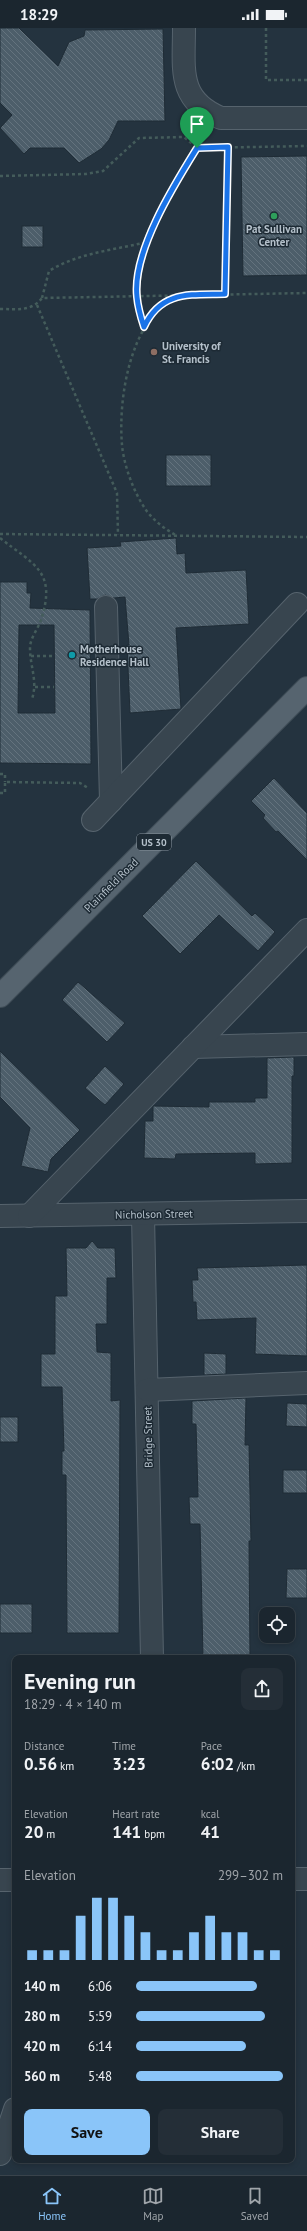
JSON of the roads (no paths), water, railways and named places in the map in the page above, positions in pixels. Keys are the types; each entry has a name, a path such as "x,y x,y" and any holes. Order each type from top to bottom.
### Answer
{"main road":[{"name":"Plainfield Road","path":"0,996 307,688"}],"street":[{"path":"184,28 186,82 189,92 198,104 209,113 221,118 237,119 307,118"},
{"path":"93,820 297,604"},
{"path":"106,607 110,802"},
{"path":"29,1216 307,930"},
{"path":"193,1047 307,1044"},
{"name":"Nicholson Street","path":"0,1216 143,1215 307,1211"},
{"name":"Bridge Street","path":"143,1215 152,1655"},
{"path":"147,1390 307,1383"},
{"path":"295,1879 307,1879"},
{"path":"0,1880 12,1880"},
{"path":"0,2154 12,2118"}],"place":[{"name":"Pat Sullivan Center","path":"274,216"},
{"name":"University of St. Francis","path":"154,352"},
{"name":"Motherhouse Residence Hall","path":"72,655"}]}
